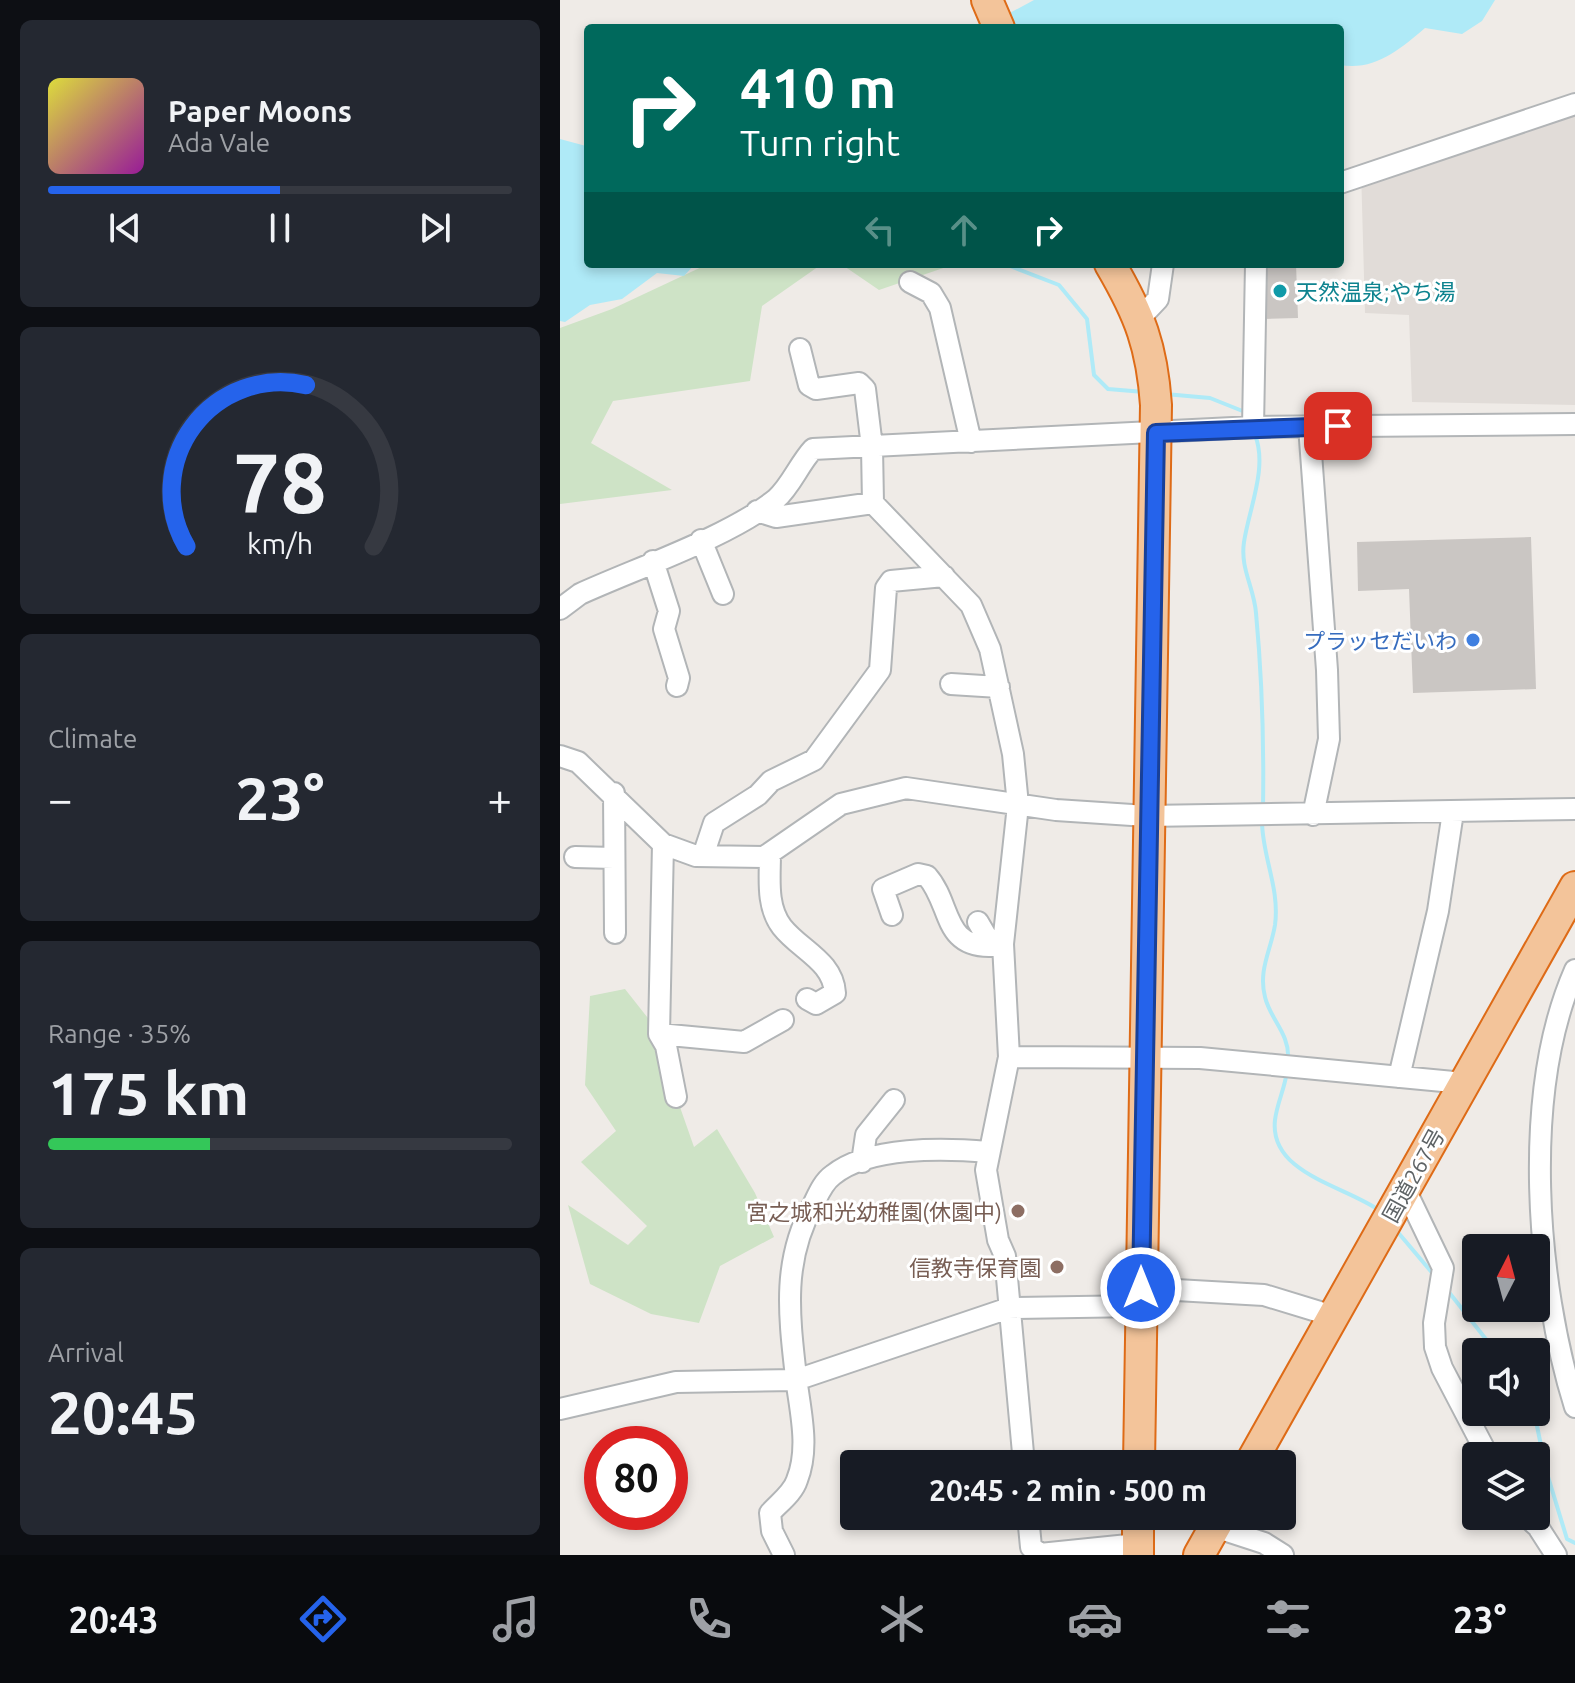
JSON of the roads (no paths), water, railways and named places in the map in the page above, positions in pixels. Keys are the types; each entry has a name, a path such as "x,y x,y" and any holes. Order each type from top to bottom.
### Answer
{"highway":[{"path":"987,0 997,24"},
{"path":"1112,268 1140,318 1153,368 1156,433 1143,1056 1139,1450"},
{"name":"国道267号","path":"1258,1450 1575,887"},
{"path":"1199,1555 1213,1530"}],"street":[{"path":"1344,182 1575,104"},
{"path":"1140,318 1158,299 1162,268"},
{"path":"1253,427 1256,268"},
{"path":"910,282 931,293 940,308 971,442"},
{"path":"800,349 809,385 816,389 859,383 865,389 872,447 873,503 971,605 990,649 1013,754 1018,805 998,945 1009,1057 986,1170 1005,1256 1023,1450"},
{"path":"560,609 580,594 701,540 757,511 779,496 813,449 1253,427 1575,424"},
{"path":"1309,426 1327,657 1329,739 1313,815"},
{"path":"757,511 776,517 873,503"},
{"path":"701,540 723,594"},
{"path":"653,561 669,611 664,629 679,678 677,686"},
{"path":"703,856 714,823 758,795 771,781 814,760 880,670 886,588 891,581 944,576"},
{"path":"951,684 999,687"},
{"path":"560,756 578,762 614,793 663,844 703,856 764,857 841,804 881,791 906,788 1018,805 1147,816 1575,809"},
{"path":"614,793 618,912 615,933"},
{"path":"1399,1077 1438,911 1453,812"},
{"path":"663,844 659,1034 666,1046 676,1097"},
{"path":"770,854 770,902 781,926 828,969 835,982 836,1005 816,1004 807,999"},
{"path":"575,857 614,858"},
{"path":"892,915 882,883 918,874 927,876 956,934 980,947 998,945"},
{"path":"978,922 998,945"},
{"path":"1575,970 1553,1044 1542,1153 1546,1276 1561,1358 1575,1407"},
{"path":"659,1034 744,1042 783,1020"},
{"path":"1009,1057 1200,1058 1464,1083"},
{"path":"862,1162 866,1135 894,1100"},
{"path":"784,1555 772,1531 770,1513 797,1482 803,1453 802,1404 796,1380 789,1273 797,1234 824,1184 834,1173 862,1162 938,1147 988,1152"},
{"path":"1405,1189 1443,1268 1434,1323 1435,1347 1442,1368 1481,1442"},
{"path":"560,1409 676,1382 796,1380 1009,1308 1141,1297 1264,1295 1333,1316"},
{"path":"1029,1530 1031,1547 1040,1554 1138,1538"},
{"path":"1236,1530 1283,1555"},
{"path":"1540,1530 1556,1555"}],"water":[{"path":"1034,0 1495,0 1482,21 1462,34 1425,28 1386,57 1353,66 1344,65 1344,24 989,24"},
{"path":"560,139 584,145 584,268 691,268 684,276 657,273 622,299 590,305 565,322 560,321"}],"waterway":[{"path":"1015,268 1059,285 1087,319 1094,375 1108,389 1144,392"},
{"path":"1165,394 1210,398 1245,412"},
{"path":"1255,435 1259,474 1243,552 1255,604 1258,637 1263,808"},
{"path":"1262,821 1276,911 1263,987 1286,1042 1288,1059"},
{"path":"1287,1071 1275,1120 1276,1138 1284,1153 1312,1176 1380,1211"},
{"path":"1396,1230 1434,1275"},
{"path":"1448,1291 1485,1338"},
{"path":"1537,1426 1546,1470 1567,1539 1575,1543"}],"place":[{"name":"天然温泉;やち湯","path":"1280,291"},
{"name":"プラッセだいわ","path":"1473,640"},
{"name":"宮之城和光幼稚園(休園中)","path":"1018,1211"},
{"name":"信教寺保育園","path":"1057,1267"}]}
